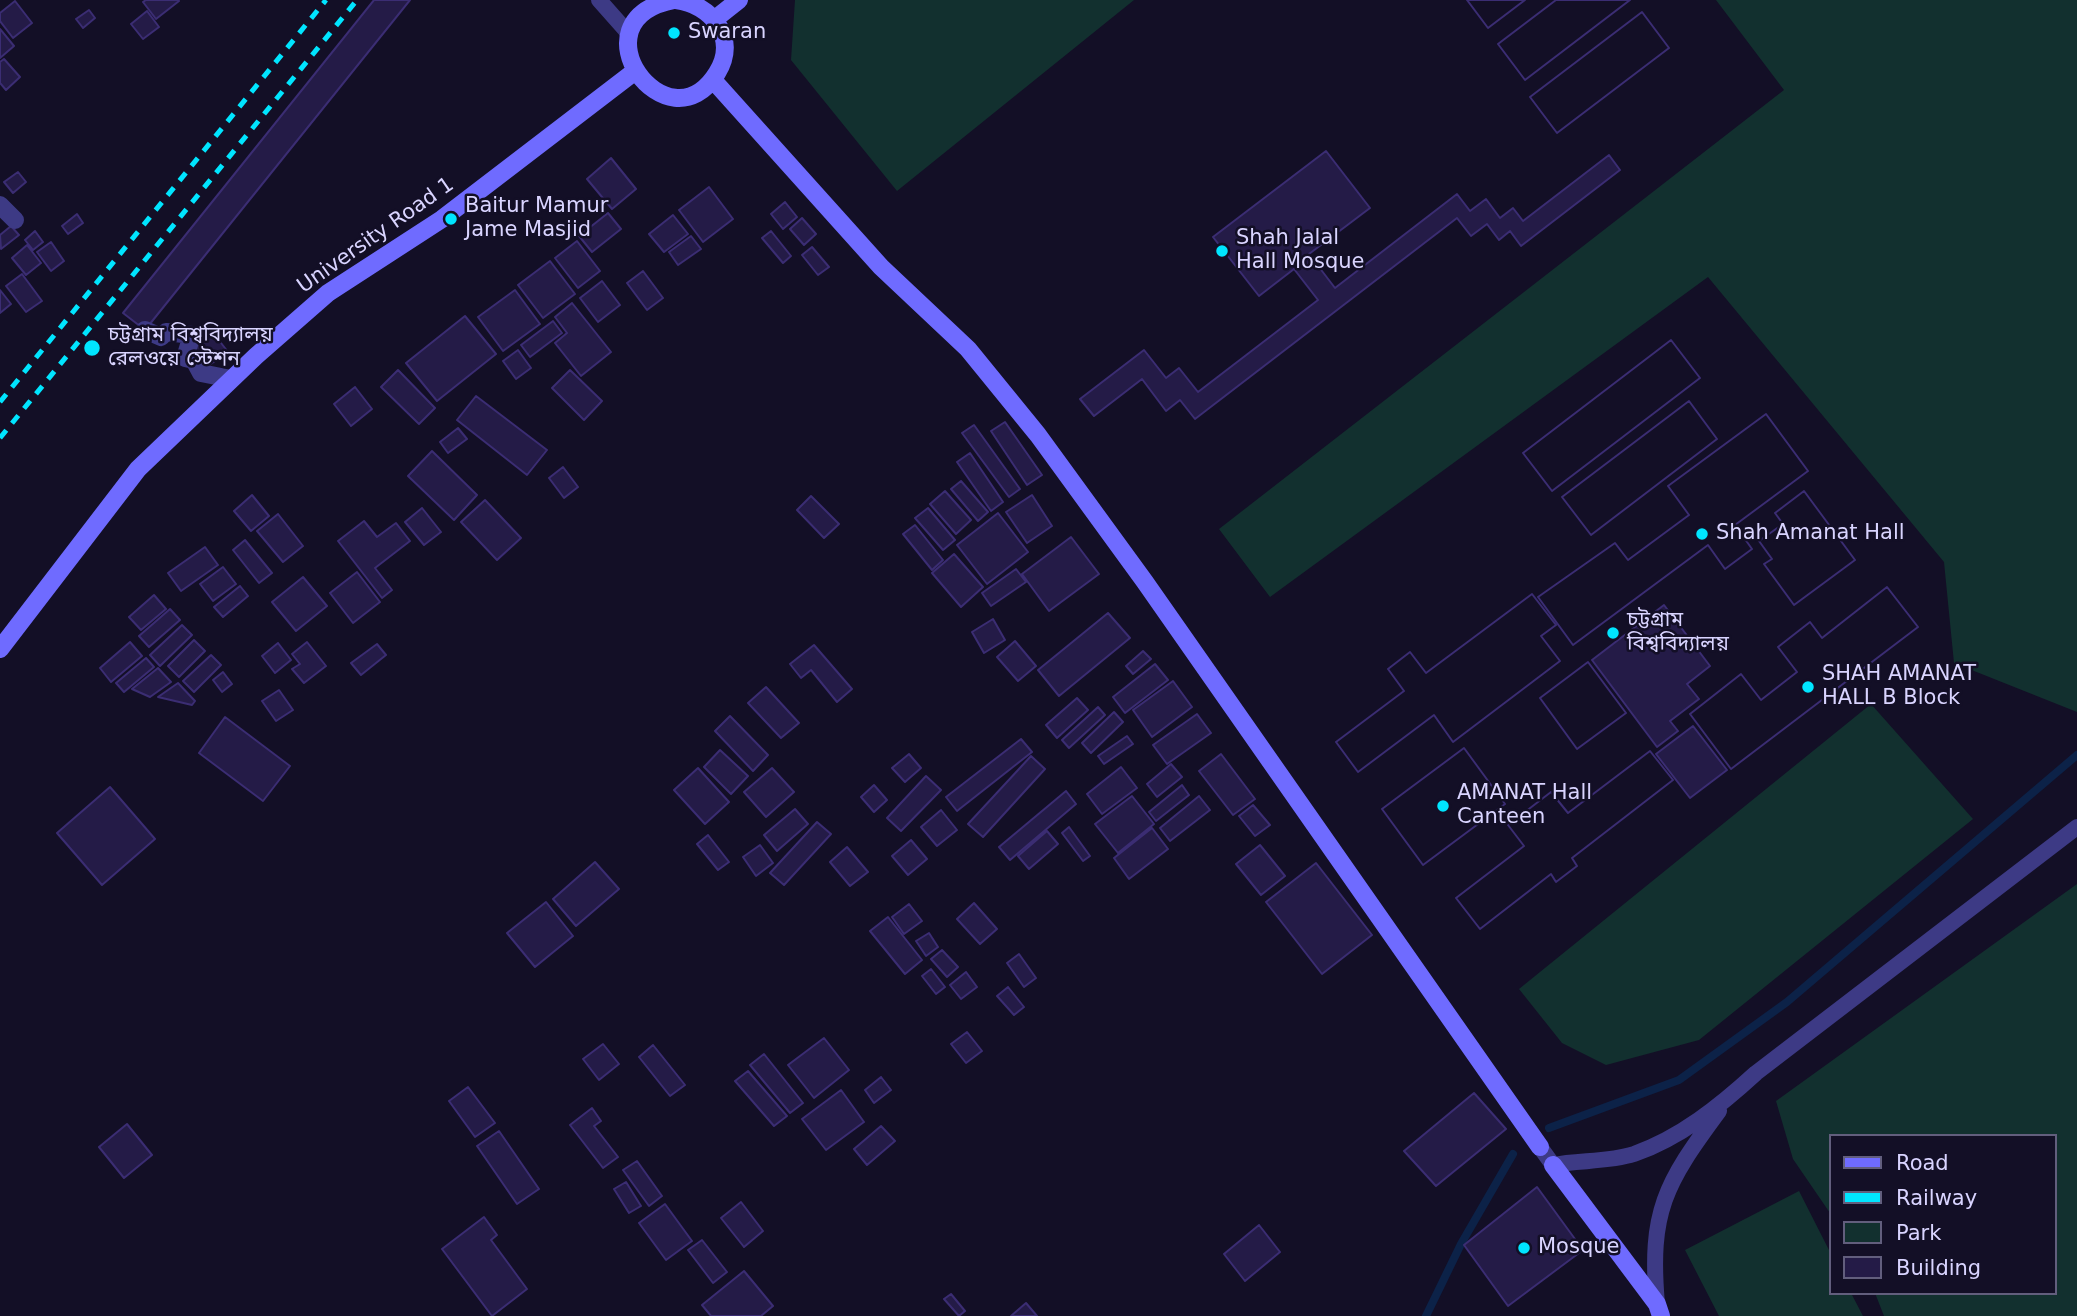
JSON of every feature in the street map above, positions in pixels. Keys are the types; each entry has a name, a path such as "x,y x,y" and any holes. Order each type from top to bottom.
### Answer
{"street":[{"path":"675,0 704,8 715,19 724,43 724,56 713,80 687,96 671,97 644,85 634,72 628,48 630,35 636,21 647,10 660,3 675,0"},
{"path":"715,19 739,0"},
{"name":"University Road 1","path":"0,649 138,470 231,379 328,293 442,219 634,72"},
{"path":"713,80 881,267 968,349 1038,435 1145,582 1541,1147"},
{"path":"0,205 15,219"},
{"path":"145,330 161,337 166,332 192,335 186,358 194,360 201,373 231,379"},
{"path":"1553,1165 1659,1310"}],"lane":[{"path":"600,0 630,35"},
{"path":"1541,1147 1553,1165 1633,1154 1674,1135 1729,1097 1756,1073 2077,827"},
{"path":"1659,1310 1653,1257 1659,1213 1679,1166 1729,1097"}],"green space":[{"path":"795,0 1134,0 897,191 791,60"},
{"path":"1716,0 2077,0 2077,712 1954,663 1944,562 1708,277 1270,597 1219,529 1784,90"},
{"path":"1871,704 1973,819 1699,1040 1606,1065 1562,1043 1519,989"},
{"path":"2077,884 2077,1316 1884,1316 1876,1295 2056,1295 2056,1134 1828,1134 1828,1210 1793,1159 1776,1101"},
{"path":"1799,1191 1828,1248 1828,1295 1852,1295 1863,1316 1719,1316 1685,1250"}],"building":[{"name":"চট্টগ্রাম বিশ্ববিদ্যালয় রেলওয়ে স্টেশন","path":"374,0 410,0 145,330 123,313"},
{"path":"1467,0 1525,0 1488,28"},
{"path":"1467,0 1525,0 1488,28"},
{"path":"1556,0 1630,0 1525,80 1498,44"},
{"path":"1556,0 1630,0 1525,80 1498,44"},
{"path":"15,1 32,23 13,38 0,21 0,13"},
{"path":"179,1 156,19 143,2"},
{"path":"89,10 95,18 83,28 76,19"},
{"path":"147,11 159,27 143,39 131,24"},
{"path":"1642,12 1669,48 1557,133 1530,97"},
{"path":"1642,12 1669,48 1557,133 1530,97"},
{"path":"0,29 14,46 0,58"},
{"path":"4,59 20,77 6,90 0,83 0,62"},
{"path":"1326,151 1370,208 1309,254 1335,288 1457,194 1470,211 1486,199 1500,218 1513,208 1523,221 1609,155 1620,170 1521,246 1510,231 1499,240 1487,224 1471,236 1457,218 1195,419 1180,400 1166,411 1142,379 1094,416 1080,399 1144,350 1166,378 1179,368 1198,392 1318,300 1294,269 1259,296 1213,237"},
{"path":"611,158 636,189 612,209 587,179"},
{"path":"18,172 26,182 13,193 4,182"},
{"path":"709,187 733,219 703,242 679,210"},
{"path":"785,202 797,217 783,229 771,214"},
{"path":"608,213 621,229 592,252 579,236"},
{"path":"77,214 83,223 68,234 62,226"},
{"path":"673,215 688,234 664,252 649,234"},
{"path":"802,218 816,234 804,245 790,229"},
{"path":"11,226 19,235 1,249 0,235"},
{"path":"35,231 43,242 33,250 25,240"},
{"path":"771,231 791,256 783,263 762,238"},
{"path":"691,236 701,249 678,265 669,252"},
{"path":"577,241 600,271 578,288 555,258"},
{"path":"51,242 64,261 51,271 37,252"},
{"path":"27,245 41,263 26,275 12,258"},
{"path":"812,247 829,267 818,275 802,255"},
{"path":"550,261 575,294 543,318 518,285"},
{"path":"643,271 663,298 647,310 627,283"},
{"path":"22,274 42,301 26,312 6,286"},
{"path":"602,281 620,305 598,322 580,298"},
{"path":"0,290 11,304 0,313"},
{"path":"515,290 540,324 503,351 478,317"},
{"path":"572,303 611,352 581,376 555,343 567,333 555,317"},
{"path":"465,316 496,354 437,401 406,363"},
{"path":"553,321 562,333 530,357 521,345"},
{"path":"211,330 228,352 205,368 189,347"},
{"path":"1671,340 1700,378 1552,491 1523,453"},
{"path":"1671,340 1700,378 1552,491 1523,453"},
{"path":"518,350 531,368 516,379 503,361"},
{"path":"398,370 435,408 419,424 381,387"},
{"path":"570,370 602,401 584,420 552,388"},
{"path":"355,387 372,409 351,426 334,404"},
{"path":"476,396 547,450 527,475 457,420"},
{"path":"1689,401 1717,439 1591,535 1562,497"},
{"path":"1689,401 1717,439 1591,535 1562,497"},
{"name":"Shah Amanat Hall","path":"1766,414 1808,471 1735,525 1752,549 1725,569 1708,545 1573,645 1538,597 1615,543 1628,560 1689,515 1668,486"},
{"name":"Shah Amanat Hall","path":"1766,414 1808,471 1735,525 1752,549 1725,569 1708,545 1573,645 1538,597 1615,543 1628,560 1689,515 1668,486"},
{"path":"1005,422 1042,475 1027,485 991,431"},
{"path":"974,425 1020,489 1009,497 962,433"},
{"path":"458,428 467,439 448,453 440,442"},
{"path":"432,451 477,495 454,520 408,476"},
{"path":"970,453 1003,502 991,511 957,462"},
{"path":"563,467 578,487 564,498 549,478"},
{"path":"961,481 988,512 978,521 951,489"},
{"path":"945,491 971,520 956,534 930,504"},
{"name":"Shah Amanat Hall","path":"1804,491 1855,560 1794,605 1764,564 1772,559 1759,541 1783,524 1775,513"},
{"name":"Shah Amanat Hall","path":"1804,491 1855,560 1794,605 1764,564 1772,559 1759,541 1783,524 1775,513"},
{"path":"252,495 269,516 251,531 234,511"},
{"path":"1032,495 1052,526 1027,543 1006,512"},
{"path":"811,496 839,524 824,538 797,510"},
{"path":"485,500 521,538 497,560 461,522"},
{"path":"422,508 441,532 424,545 405,522"},
{"path":"928,508 955,540 943,550 915,518"},
{"path":"998,513 1028,552 987,584 957,545"},
{"path":"278,514 303,546 283,562 257,531"},
{"path":"364,521 377,537 396,523 410,541 375,568 392,590 382,598 338,541"},
{"path":"915,525 943,560 932,570 903,534"},
{"path":"1071,537 1099,574 1049,611 1022,574"},
{"path":"245,540 272,573 259,583 233,550"},
{"path":"205,547 218,565 181,591 168,573"},
{"path":"954,554 983,587 961,607 932,573"},
{"path":"223,567 236,584 213,601 200,584"},
{"path":"1016,569 1026,582 991,606 982,593"},
{"path":"357,572 380,602 353,623 330,593"},
{"path":"303,577 327,606 296,631 272,602"},
{"path":"240,586 248,596 223,617 214,607"},
{"name":"Shah Amanat Hall","path":"1887,587 1918,627 1731,769 1690,714 1741,674 1761,700 1797,672 1778,647 1810,622 1822,638"},
{"name":"Shah Amanat Hall","path":"1887,587 1918,627 1731,769 1690,714 1741,674 1761,700 1797,672 1778,647 1810,622 1822,638"},
{"path":"1532,594 1556,625 1541,636 1560,661 1453,742 1434,715 1358,772 1336,742 1404,691 1388,669 1410,652 1426,673"},
{"path":"1532,594 1556,625 1541,636 1560,661 1453,742 1434,715 1358,772 1336,742 1404,691 1388,669 1410,652 1426,673"},
{"path":"154,595 166,609 141,630 129,617"},
{"path":"1664,605 1710,666 1687,684 1699,699 1670,721 1678,731 1657,747 1592,660"},
{"path":"170,609 180,620 149,647 139,636"},
{"path":"1108,613 1130,638 1059,696 1038,670"},
{"path":"993,619 1005,640 984,653 972,632"},
{"path":"182,625 192,635 160,666 150,655"},
{"path":"194,640 205,651 179,677 168,666"},
{"path":"1015,641 1036,666 1018,681 997,657"},
{"path":"130,642 142,656 111,682 100,668"},
{"path":"307,642 326,666 304,683 292,669 300,664 292,654"},
{"path":"278,643 291,660 275,673 262,656"},
{"path":"377,644 386,655 361,675 351,663"},
{"path":"814,645 852,689 837,702 811,670 801,678 790,664"},
{"path":"1143,651 1151,659 1133,674 1126,666"},
{"path":"211,655 221,665 194,692 183,681"},
{"path":"146,658 154,667 124,692 116,683"},
{"path":"1588,662 1626,713 1577,749 1540,698"},
{"path":"1588,662 1626,713 1577,749 1540,698"},
{"path":"1155,664 1168,680 1125,713 1113,697"},
{"path":"158,668 171,682 150,697 132,689"},
{"path":"223,672 232,684 222,692 213,680"},
{"path":"1173,681 1192,707 1152,737 1133,710"},
{"path":"178,683 195,701 192,705 158,697"},
{"path":"766,687 799,723 781,738 748,703"},
{"path":"279,690 293,710 276,721 262,701"},
{"path":"1077,698 1088,710 1057,738 1046,725"},
{"path":"1098,707 1105,715 1069,748 1062,740"},
{"path":"1114,712 1123,722 1091,753 1082,743"},
{"path":"1197,714 1211,733 1167,764 1153,745"},
{"path":"730,716 768,755 753,771 715,731"},
{"path":"225,717 290,766 263,801 199,753"},
{"path":"1693,726 1727,770 1690,798 1656,754"},
{"path":"1127,736 1133,744 1104,764 1098,756"},
{"path":"1021,739 1032,752 957,811 946,797"},
{"name":"AMANAT Hall Canteen","path":"1464,748 1505,804 1423,865 1382,809"},
{"name":"AMANAT Hall Canteen","path":"1464,748 1505,804 1423,865 1382,809"},
{"path":"720,750 748,776 731,794 704,767"},
{"path":"1650,751 1673,780 1572,858 1577,866 1556,882 1551,874 1480,929 1456,898 1524,846 1508,825 1551,792 1568,813"},
{"path":"1650,751 1673,780 1572,858 1577,866 1556,882 1551,874 1480,929 1456,898 1524,846 1508,825 1551,792 1568,813"},
{"path":"909,754 921,768 905,782 892,768"},
{"path":"1221,754 1255,799 1233,815 1199,771"},
{"path":"1031,756 1045,769 983,837 968,824"},
{"path":"1171,764 1182,777 1157,797 1147,784"},
{"path":"1121,767 1137,788 1102,814 1087,794"},
{"path":"698,768 729,802 705,824 674,790"},
{"path":"772,768 794,792 766,817 744,792"},
{"path":"926,776 941,790 901,831 887,818"},
{"path":"874,785 887,800 874,812 861,797"},
{"path":"1182,785 1189,795 1156,821 1149,812"},
{"path":"110,787 155,839 102,885 57,833"},
{"path":"1066,791 1076,804 1010,860 999,847"},
{"path":"1132,796 1154,824 1118,853 1095,824"},
{"path":"1199,796 1210,810 1170,841 1160,828"},
{"path":"1253,805 1270,825 1255,836 1239,816"},
{"path":"795,809 808,824 777,851 764,835"},
{"path":"941,810 957,830 937,846 921,827"},
{"path":"817,822 831,834 784,885 770,873"},
{"path":"1069,827 1090,856 1083,861 1062,833"},
{"path":"1152,828 1168,849 1129,879 1114,858"},
{"path":"1047,831 1058,844 1029,869 1018,856"},
{"path":"708,835 729,862 718,870 697,844"},
{"path":"911,840 927,859 908,875 892,856"},
{"path":"760,845 773,863 756,876 743,857"},
{"path":"1260,845 1285,876 1261,895 1236,864"},
{"path":"847,847 868,872 850,886 830,862"},
{"path":"595,862 619,889 576,926 553,899"},
{"path":"1316,863 1372,935 1322,974 1266,902"},
{"path":"546,902 573,936 535,967 507,933"},
{"path":"974,903 997,929 980,944 957,919"},
{"path":"909,904 922,921 904,934 892,917"},
{"path":"888,917 922,960 905,974 870,931"},
{"path":"929,933 938,947 926,956 916,941"},
{"path":"942,950 958,967 947,977 931,959"},
{"path":"1019,954 1036,978 1024,987 1007,963"},
{"path":"931,969 945,987 936,994 922,976"},
{"path":"966,972 977,987 961,999 950,985"},
{"path":"1008,987 1024,1007 1014,1015 997,996"},
{"path":"967,1032 982,1051 966,1063 951,1044"},
{"path":"824,1038 849,1070 814,1098 788,1065"},
{"path":"603,1044 619,1064 599,1080 583,1059"},
{"path":"653,1045 685,1085 670,1096 639,1057"},
{"path":"764,1054 803,1103 790,1113 750,1065"},
{"path":"748,1071 787,1116 774,1126 735,1081"},
{"path":"881,1077 891,1090 874,1103 865,1090"},
{"path":"468,1087 495,1123 475,1137 449,1101"},
{"path":"841,1090 864,1122 826,1150 802,1119"},
{"path":"1474,1093 1506,1129 1436,1186 1404,1151"},
{"path":"592,1108 601,1121 594,1126 618,1157 603,1168 570,1125"},
{"path":"127,1124 152,1155 124,1178 99,1147"},
{"path":"881,1126 895,1141 867,1165 854,1149"},
{"path":"499,1131 539,1189 517,1204 477,1146"},
{"path":"637,1161 662,1196 649,1206 623,1170"},
{"path":"626,1182 641,1206 629,1213 614,1189"},
{"name":"Mosque","path":"1537,1187 1583,1250 1508,1306 1464,1245"},
{"path":"741,1202 763,1231 744,1247 721,1218"},
{"path":"665,1204 692,1241 666,1260 639,1223"},
{"path":"484,1217 497,1235 491,1240 527,1289 492,1316 442,1249"},
{"path":"1259,1225 1280,1252 1245,1281 1224,1254"},
{"path":"702,1240 727,1272 713,1283 688,1250"},
{"path":"744,1271 773,1306 761,1316 711,1316 702,1305"},
{"path":"951,1294 965,1311 959,1316 944,1299"},
{"path":"1026,1303 1037,1316 1011,1316"}],"waterway":[{"path":"1549,1128 1679,1080 1787,1002 2077,755"},
{"path":"1426,1316 1461,1244 1513,1154"}],"railway":[{"path":"0,402 326,0"},
{"path":"0,438 357,0"}],"place":[{"name":"Swaran","path":"674,33"},
{"name":"Baitur Mamur Jame Masjid","path":"451,219"},
{"name":"Shah Jalal Hall Mosque","path":"1222,251"},
{"name":"চট্টগ্রাম বিশ্ববিদ্যালয় রেলওয়ে স্টেশন","path":"92,348"},
{"name":"Shah Amanat Hall","path":"1702,534"},
{"name":"চট্টগ্রাম বিশ্ববিদ্যালয়","path":"1613,633"},
{"name":"SHAH AMANAT HALL B Block","path":"1808,687"},
{"name":"AMANAT Hall Canteen","path":"1443,806"},
{"name":"Mosque","path":"1524,1248"}]}
